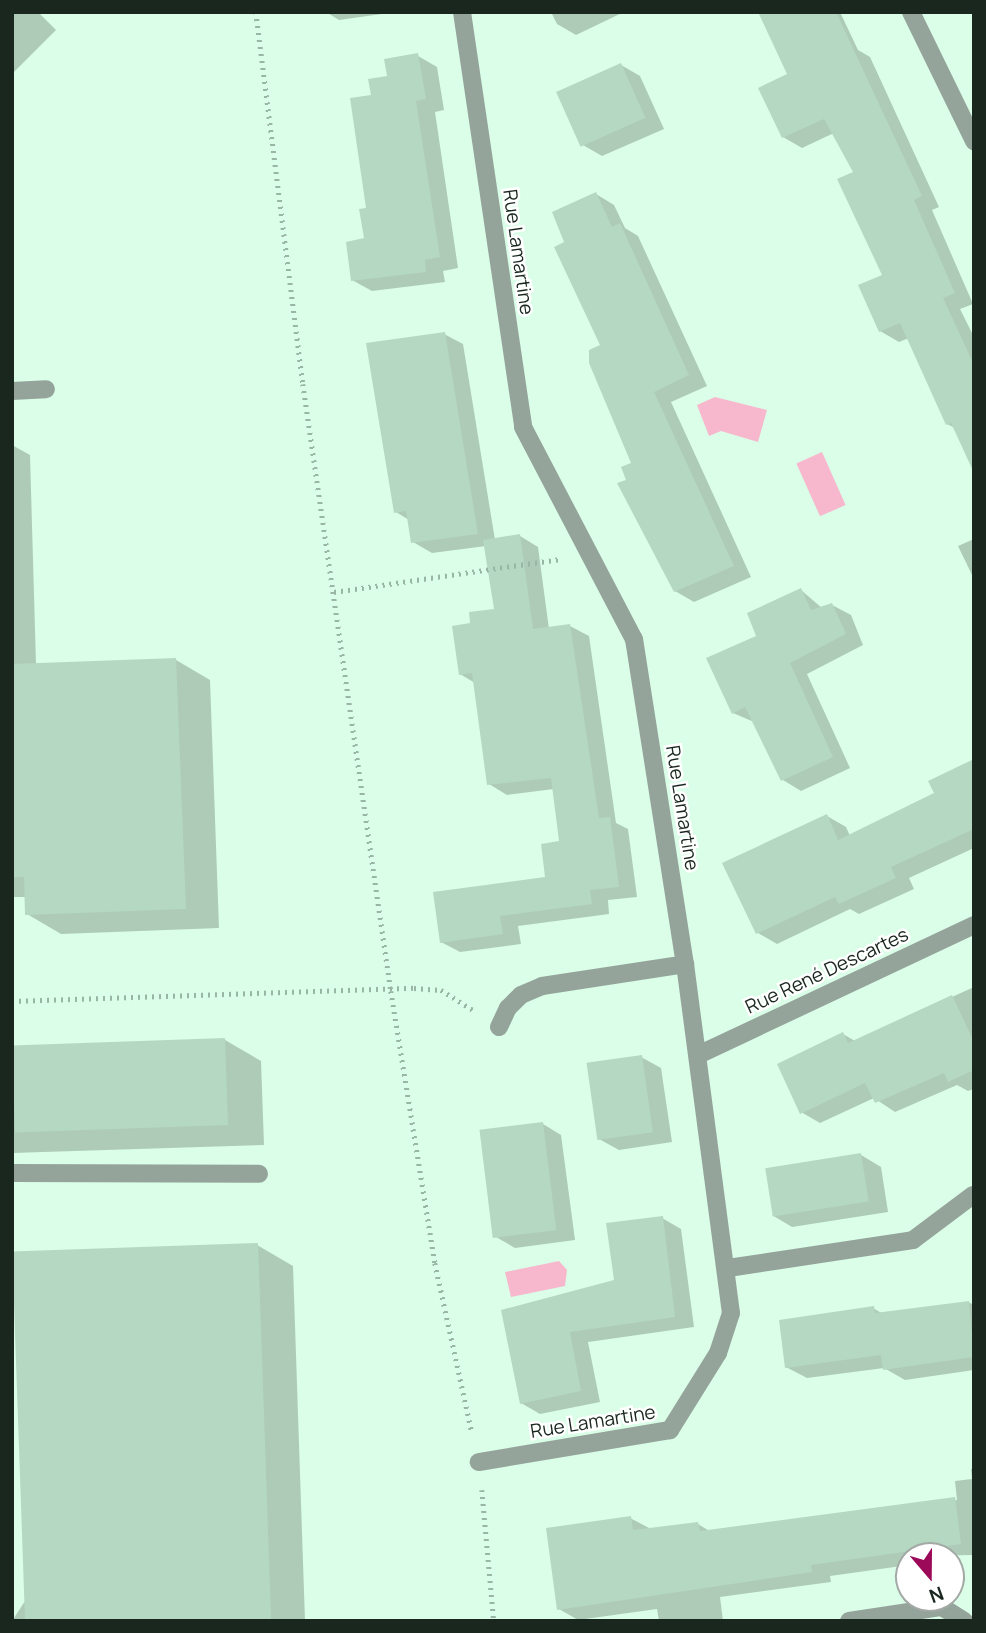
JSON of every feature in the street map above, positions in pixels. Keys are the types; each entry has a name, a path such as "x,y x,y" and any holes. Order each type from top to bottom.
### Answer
{"street":[{"name":"Rue Lamartine","path":"462,12 523,427 634,639 685,964 728,1268 731,1312 718,1353 670,1430 479,1462"},
{"path":"911,12 974,141"},
{"path":"12,391 46,388"},
{"name":"Rue René Descartes","path":"698,1055 974,925"},
{"path":"499,1027 508,1009 521,995 542,986 685,964"},
{"path":"12,1173 259,1174"},
{"path":"728,1268 913,1240 973,1195"},
{"path":"849,1621 942,1607 964,1621"}],"path":[{"path":"256,12 391,991 435,1263 479,1462 494,1621"},
{"path":"334,593 590,555"},
{"path":"12,1002 440,990 499,1027"},
{"path":"741,1621 761,1621"}],"shaded area":[{"path":"715,397 767,410 758,442 721,431 709,436 697,405"},
{"path":"822,452 846,505 820,516 796,463"},
{"path":"559,1261 567,1270 565,1286 511,1297 505,1272"}],"building":[{"path":"758,12 836,12 922,196 914,200 955,293 943,298 974,365 974,473 951,423 946,425 900,323 879,332 858,285 882,275 837,179 853,172 824,119 782,138 758,88 787,74"},
{"path":"418,53 426,99 416,101 440,257 425,260 426,272 351,281 346,242 364,238 359,209 366,208 350,98 371,95 368,79 387,76 384,59"},
{"path":"621,63 645,118 581,147 556,92"},
{"path":"596,192 612,227 620,223 689,375 654,392 734,566 674,592 617,483 626,480 621,467 631,463 589,363 589,350 600,345 554,247 564,242 552,212"},
{"path":"445,332 478,534 411,543 406,511 394,513 366,343"},
{"path":"520,534 533,629 570,624 599,818 610,817 619,887 590,890 592,904 500,916 503,934 440,943 433,892 545,877 541,844 559,841 551,778 487,785 472,673 459,675 452,626 470,623 469,612 494,609 483,540"},
{"path":"801,588 811,610 832,603 846,634 790,663 833,757 781,781 745,707 732,714 706,658 756,636 747,613"},
{"path":"176,658 186,909 25,915 24,877 12,877 12,664"},
{"path":"974,759 974,829 891,867 896,878 839,904 835,897 756,934 722,863 827,814 838,840 934,793 928,781"},
{"path":"952,995 974,1042 974,1070 948,1082 944,1073 875,1103 865,1083 800,1114 777,1064 843,1032 848,1043"},
{"path":"225,1038 228,1125 15,1132 12,1045"},
{"path":"642,1055 653,1132 597,1140 587,1063"},
{"path":"543,1122 556,1230 493,1238 479,1130"},
{"path":"861,1153 869,1201 773,1217 765,1168"},
{"path":"663,1216 675,1317 570,1332 581,1391 520,1404 501,1310 614,1280 606,1223"},
{"path":"258,1243 271,1621 25,1621 12,1252"},
{"path":"969,1301 974,1357 883,1370 881,1355 785,1368 779,1320 874,1306 875,1313"},
{"path":"955,1497 961,1542 895,1542 895,1553 811,1565 812,1572 557,1610 546,1528 631,1516 633,1530 698,1522 700,1531"}]}
